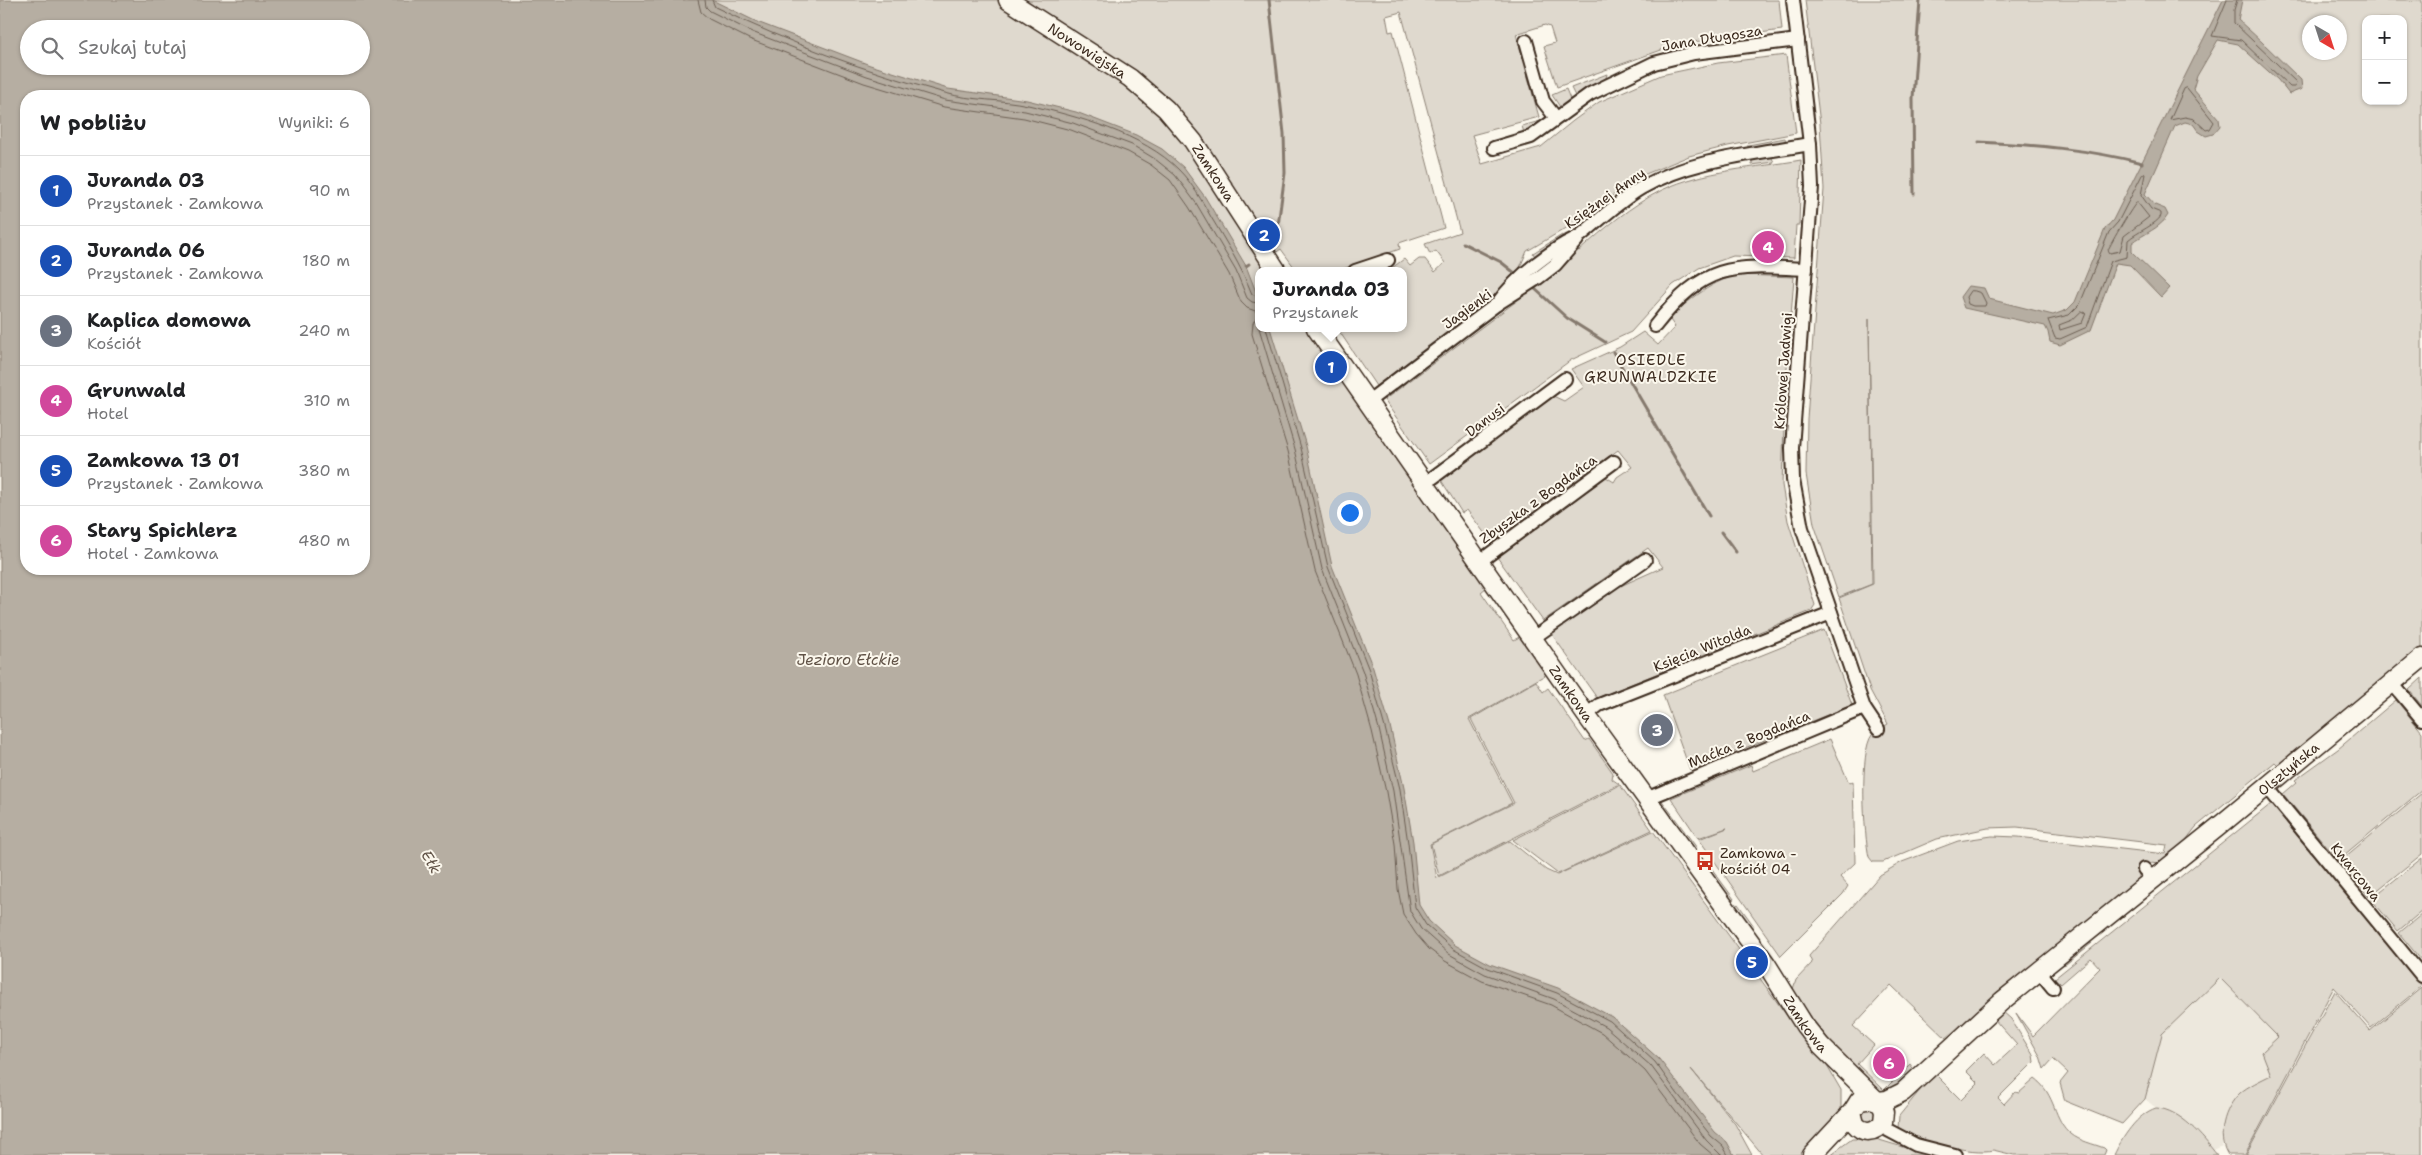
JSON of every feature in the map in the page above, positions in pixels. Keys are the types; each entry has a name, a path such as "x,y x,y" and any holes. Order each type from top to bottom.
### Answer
{"street":[{"name":"Nowowiejska","path":"1008,0 1140,86"},
{"name":"Królowej Jadwigi","path":"1793,0 1810,144 1812,187 1791,464 1802,528 1864,708 1878,729"},
{"name":"Jana Długosza","path":"1494,148 1532,137 1556,118 1605,86 1654,63 1694,53 1798,40"},
{"path":"1526,41 1543,101 1556,118"},
{"name":"Zamkowa","path":"1140,86 1166,109 1193,141 1274,267"},
{"name":"Księżnej Anny","path":"1580,236 1623,200 1660,178 1711,162 1810,144"},
{"name":"Jagienki","path":"1366,403 1497,304 1538,278 1568,251 1580,236"},
{"path":"1366,267 1388,260 1380,267"},
{"path":"1655,326 1684,293 1714,273 1747,266 1806,269"},
{"name":"Zamkowa","path":"1319,332 1423,485 1646,799 1767,965 1805,1026 1832,1057 1876,1100"},
{"name":"Danusi","path":"1423,485 1565,379"},
{"name":"Zbyszka z Bogdańca","path":"1479,562 1614,462"},
{"path":"1533,638 1644,560"},
{"name":"Księcia Witolda","path":"1586,715 1599,705 1831,612"},
{"name":"Olsztyńska","path":"2039,971 2149,874 2267,787 2422,658"},
{"path":"2392,683 2422,719"},
{"name":"Maćka z Bogdańca","path":"1646,799 1864,708"},
{"name":"Kwarcowa","path":"2267,787 2422,976"},
{"path":"1814,1155 1864,1099 1887,1100 1903,1092 1981,1018 2039,971 2052,988"},
{"name":"Zamkowa","path":"1832,1057 1850,1086 1854,1108"},
{"path":"1814,1155 1842,1136 1861,1130 1873,1130 1908,1098 1936,1060"},
{"path":"1876,1100 1882,1106 1882,1122"},
{"path":"1854,1108 1853,1120 1861,1130"},
{"path":"1882,1122 1916,1145 1955,1155"}],"shaded area":[{"path":"688,0 1779,0 1782,30 1693,42 1667,48 1557,87 1544,46 1555,43 1550,27 1545,25 1516,34 1539,117 1472,135 1482,164 1541,147 1599,102 1661,75 1718,63 1786,55 1796,133 1728,146 1689,156 1636,178 1575,223 1527,251 1518,272 1486,303 1376,386 1340,332 1407,332 1407,267 1393,267 1404,259 1410,266 1419,259 1425,259 1435,272 1445,263 1436,251 1430,254 1425,244 1460,232 1401,12 1386,16 1389,32 1393,31 1444,228 1399,243 1400,249 1348,267 1294,267 1281,249 1274,254 1272,267 1255,267 1255,332 1312,332 1487,587 1481,592 1514,640 1521,636 1547,674 1469,719 1512,803 1430,844 1437,878 1510,841 1546,870 1557,875 1653,831 1806,1042 1827,1066 1841,1090 1841,1113 1799,1155 1763,1155 1691,1069 1735,1124 1752,1155 1719,1155 1456,974"},
{"path":"1805,0 2422,0 2422,651 2281,768 2275,762 2196,827 2183,844 2158,864 2151,863 2139,873 2139,880 2046,954 1949,1041 1891,985 1853,1026 1874,1045 1857,1064 1884,1090 1910,1064 1915,1071 1901,1087 1880,1094 1822,1032 1793,989 1796,980 1812,963 1809,956 1880,875 1902,862 1958,841 1992,836 2018,837 2165,854 2167,845 2017,827 1988,828 1937,839 1883,862 1873,862 1869,857 1864,813 1865,758 1872,735 1888,724 1870,690 1839,598 1873,584 1869,319 1872,584 1839,597 1814,524 1806,474 1807,419 1824,189 1820,124"},
{"path":"1607,74 1606,78 1575,96 1571,88"},
{"path":"1566,89 1570,99 1560,107 1552,95"},
{"path":"1544,120 1530,131 1524,133 1522,126"},
{"path":"1785,138 1786,143 1748,148 1748,145"},
{"path":"1771,156 1774,162 1752,165 1752,159"},
{"path":"1801,160 1799,225 1796,225 1794,258 1733,256 1699,268 1673,285 1631,332 1571,360 1429,464 1384,400 1530,291 1577,249 1579,251 1618,218 1650,196 1678,183 1695,178 1730,170"},
{"path":"1562,235 1564,238 1536,258 1533,253"},
{"path":"1741,275 1794,277 1785,394 1782,485 1788,521 1815,605 1811,611 1597,698 1551,633 1616,588 1663,567 1648,548 1543,621 1497,557 1606,477 1614,482 1617,477 1632,467 1618,450 1492,543 1467,510 1462,513 1441,480 1553,396 1564,401 1584,387 1571,369 1620,347 1643,332 1658,345 1675,327 1668,317 1712,286 1731,277"},
{"path":"1824,630 1852,705 1690,770 1663,695"},
{"path":"2422,678 2422,706 2409,690"},
{"path":"1536,681 1543,692 1548,688 1585,741 1589,739 1613,773 1612,779 1619,784 1439,876 1431,844 1514,803 1471,719"},
{"path":"2396,700 2422,732 2422,790 2338,860 2283,794 2297,782 2295,780 2338,749"},
{"path":"1830,739 1849,783 1853,781 1855,863 1840,877 1848,886 1843,894 1781,956 1699,839 1727,828 1698,838 1671,798 1751,765 1753,771"},
{"path":"1620,785 1652,830 1558,874 1513,840"},
{"path":"2422,793 2422,854 2369,897 2340,861"},
{"path":"1660,798 1697,848 1694,850 1658,802"},
{"path":"2271,804 2422,986 2371,1028 2334,987 2245,1155 2228,1155 2224,1148 2222,1131 2226,1114 2234,1099 2240,1093 2271,1075 2262,1052 2278,1037 2220,978 2162,1034 2145,1099 2122,1124 2065,1101 2060,1083 2068,1073 2053,1059 2044,1069 2040,1056 2016,1013 2033,1036 2100,968 2091,958 2061,984 2055,978"},
{"path":"2422,858 2422,911 2398,931 2371,899"},
{"path":"1712,869 1734,899 1728,903 1709,871"},
{"path":"1738,904 1754,926 1748,931 1732,909"},
{"path":"2422,914 2422,961 2399,933"},
{"path":"2092,943 2066,964 2062,965 2059,961 2077,947"},
{"path":"2220,977 2278,1037 2271,1075 2222,1129 2222,1146 2214,1150 2189,1124 2163,1108 2156,1108 2145,1099 2162,1034"},
{"path":"2422,988 2422,1155 2246,1155 2335,991 2370,1031"},
{"path":"2002,1011 2011,1019 2033,1055 2034,1062 1998,1098 2004,1104 2015,1092 2019,1093 2035,1079 2047,1092 2065,1128 2078,1139 2104,1148 2106,1150 2104,1155 2014,1155 1993,1150 1959,1149 1918,1138 1898,1128 1899,1116 1934,1073 1961,1100 1978,1083 1966,1071 1984,1053 1995,1065 2017,1045 1993,1018"},
{"path":"1867,1106 1875,1109 1876,1117 1871,1123 1863,1122 1860,1110"},
{"path":"2156,1108 2174,1113 2190,1125 2217,1155 2114,1155 2121,1141 2136,1121"},
{"path":"1852,1139 1876,1139 1929,1155 1830,1155"}],"water":[{"name":"Jezioro Ełckie","path":"0,0 712,0 757,22 870,65 948,89 1027,100 1076,112 1136,135 1162,149 1183,167 1205,197 1246,266 1255,289 1255,332 1271,332 1306,446 1332,566 1373,668 1390,726 1404,788 1413,842 1419,905 1429,921 1455,945 1490,964 1558,988 1612,1017 1659,1059 1715,1132 1727,1142 1734,1155 0,1155"},
{"path":"2223,0 2242,0 2238,20 2301,80 2302,89 2289,94 2278,80 2238,44 2218,40 2197,76 2193,89 2219,119 2220,126 2213,134 2206,136 2198,131 2193,124 2185,122 2175,126 2145,194 2155,205 2165,209 2168,215 2156,227 2132,243 2132,252 2169,288 2161,297 2130,265 2116,263 2091,330 2060,345 2050,342 2045,326 1964,308 1960,297 1968,286 1984,288 1989,299 2053,315 2067,310 2075,302 2105,229 2113,220"}],"waterway":[{"path":"1269,0 1284,134 1285,173 1276,241 1273,247"},
{"path":"1914,194 1913,98 1920,0"},
{"path":"1979,142 2061,148 2142,163"},
{"path":"1463,243 1501,262 1516,274"},
{"path":"1534,288 1567,318 1605,342"},
{"path":"1613,352 1709,516"},
{"path":"1721,532 1736,552"}],"place":[{"name":"Juranda 06","path":"1264,235"},
{"name":"Grunwald","path":"1768,247"},
{"name":"Juranda 03","path":"1331,367"},
{"name":"Kaplica domowa","path":"1657,730"},
{"name":"Zamkowa - kościół 04","path":"1705,861"},
{"name":"Zamkowa 13 01","path":"1752,962"},
{"name":"Stary Spichlerz","path":"1889,1063"}],"district":[{"name":"OSIEDLE GRUNWALDZKIE","path":"1651,368"}],"water label":[{"name":"Ełk","path":"431,862"}]}
